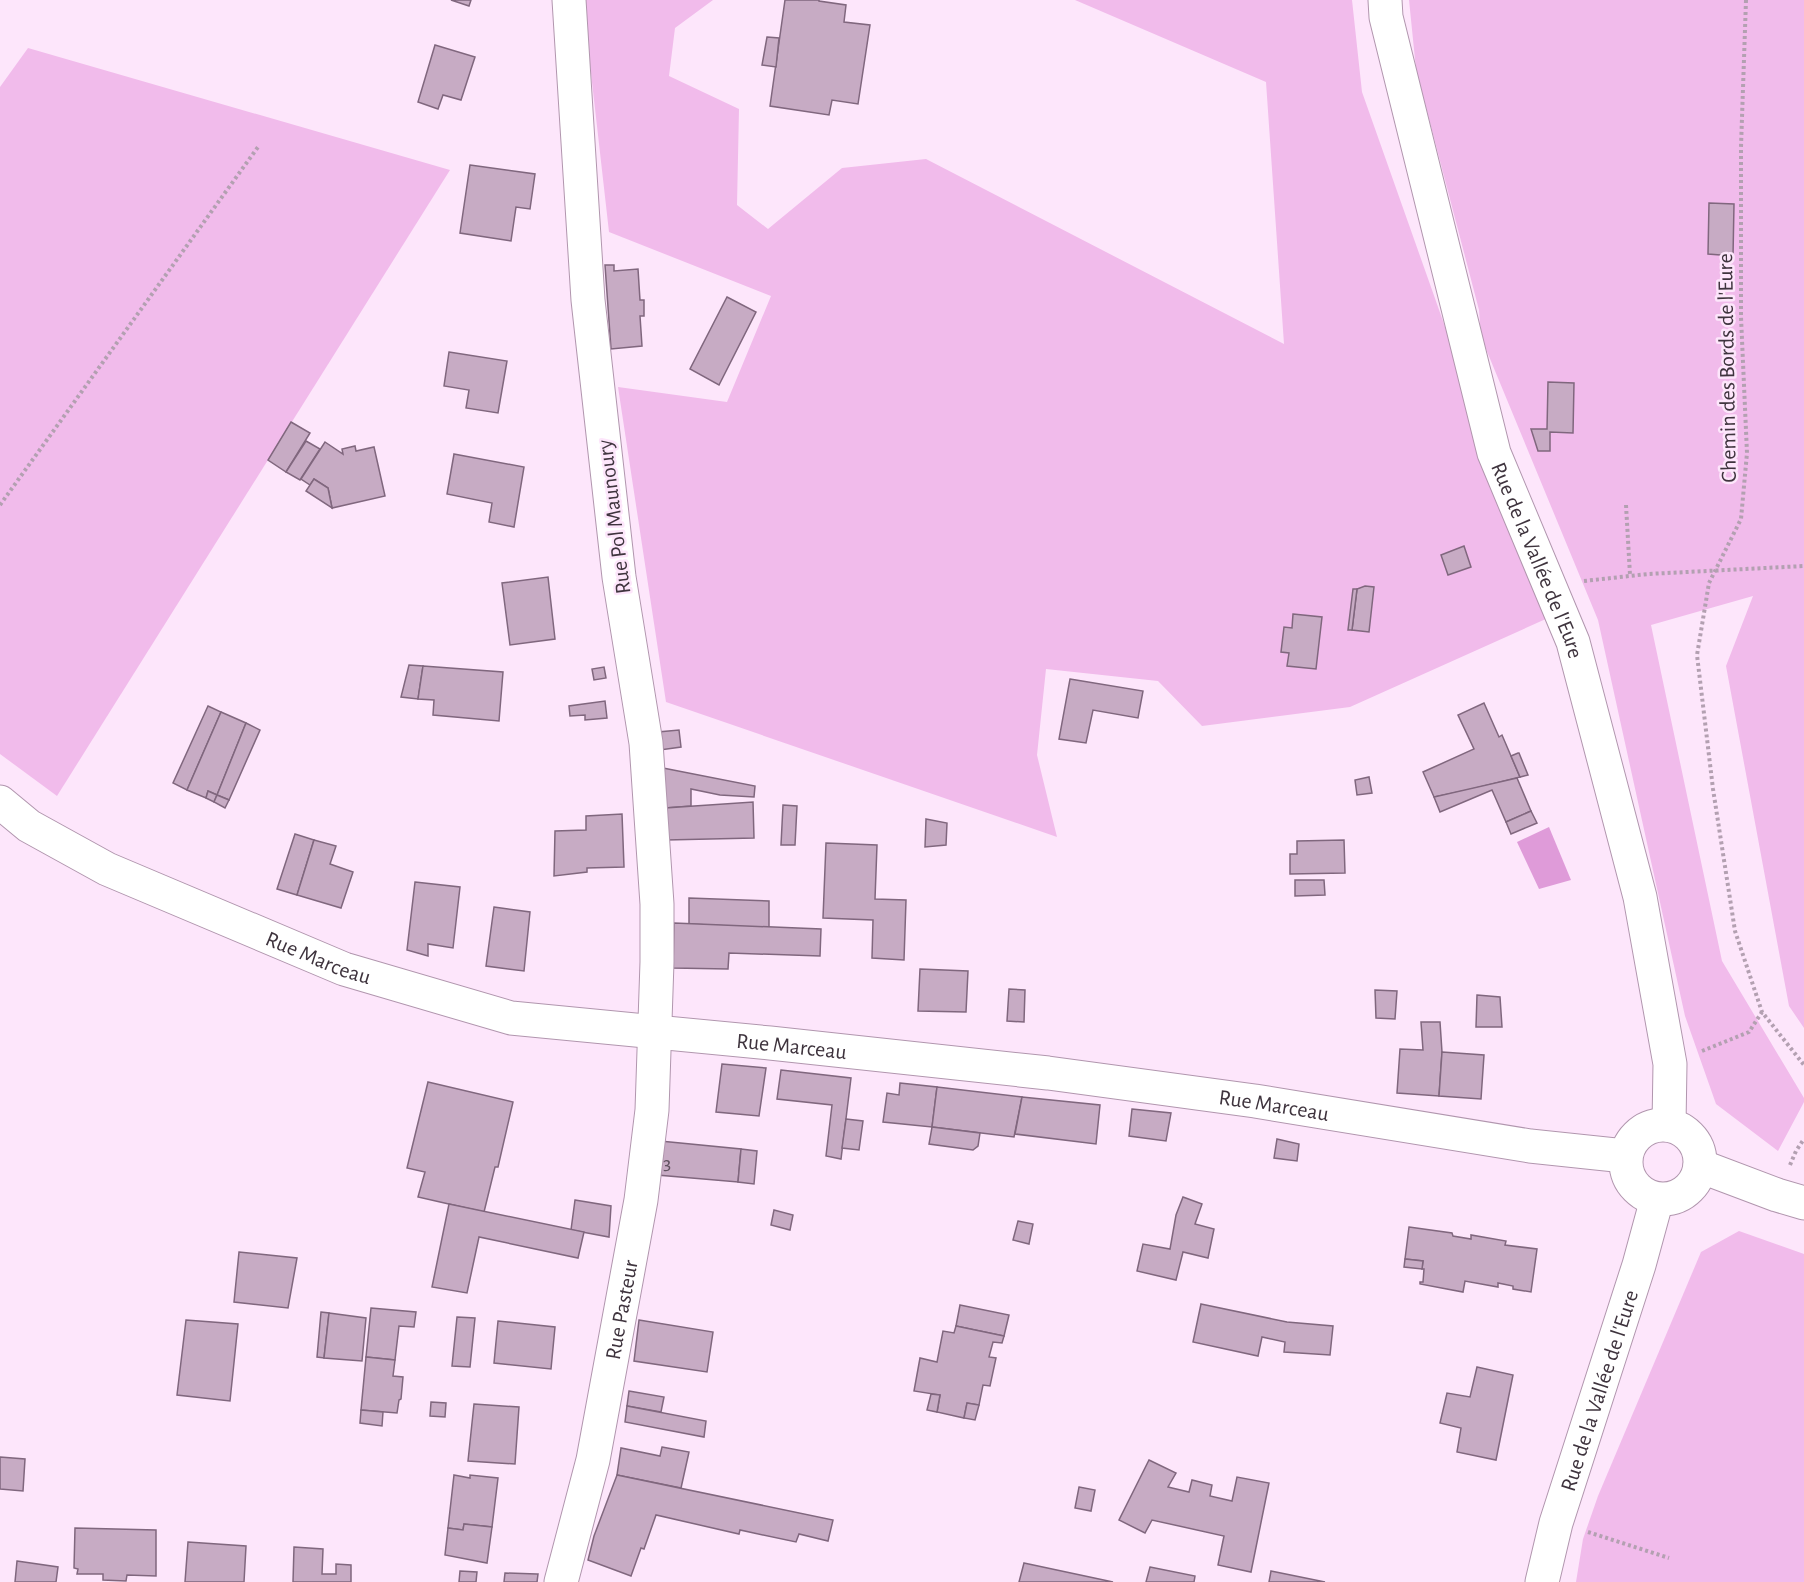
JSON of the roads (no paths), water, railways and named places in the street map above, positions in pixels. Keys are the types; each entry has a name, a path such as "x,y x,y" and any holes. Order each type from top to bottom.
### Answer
{"street":[{"name":"Rue Pol Maunoury","path":"569,0 588,300 619,577 646,742 657,904 655,1033"},
{"name":"Rue de la Vallée de l'Eure","path":"1385,0 1386,17 1494,453 1573,642 1640,897 1670,1064 1669,1125"},
{"name":"Rue Marceau","path":"0,802 29,826 107,869 344,969 511,1018 1048,1073 1255,1101 1530,1146 1625,1156"},
{"name":"Rue Pasteur","path":"561,1582 593,1460 641,1200 652,1110 655,1033"},
{"path":"1669,1125 1689,1135 1696,1144 1700,1166 1697,1177 1680,1195 1657,1199 1645,1195 1629,1179 1625,1167 1625,1156 1636,1135 1646,1128 1669,1125"},
{"path":"1700,1166 1804,1203"},
{"name":"Rue de la Vallée de l'Eure","path":"1542,1582 1556,1522 1639,1265 1657,1199"}]}
